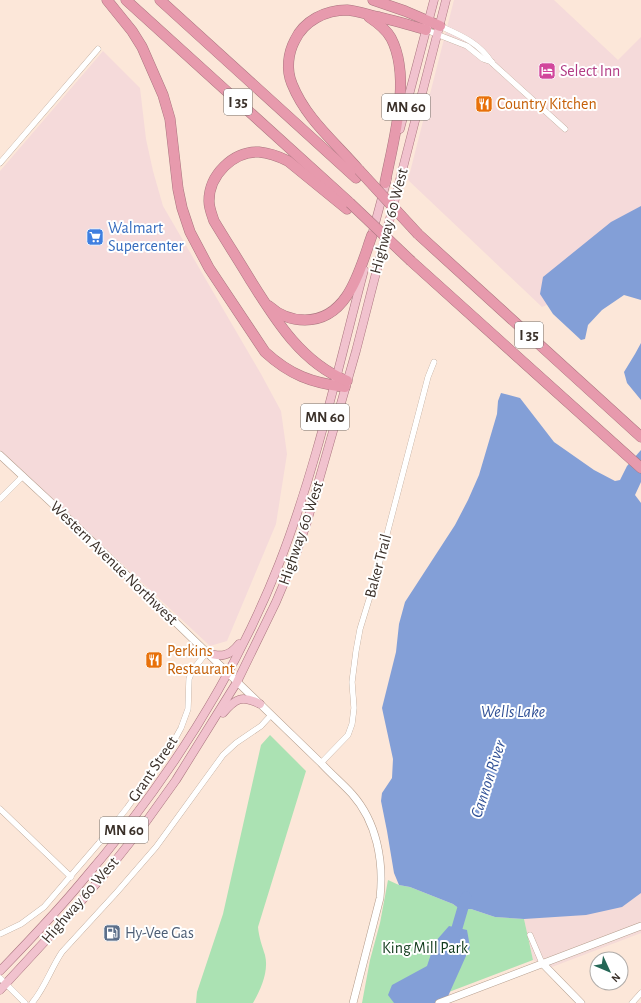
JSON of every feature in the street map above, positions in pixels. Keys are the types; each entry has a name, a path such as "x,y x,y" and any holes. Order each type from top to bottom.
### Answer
{"highway":[{"path":"107,0 132,31 142,47 163,95 170,119 175,172 182,208 190,232 209,268 265,352 290,371 313,381 335,381 346,384"},
{"name":"I 35","path":"126,0 349,206 641,468"},
{"name":"I 35","path":"160,0 357,174 418,234 641,437"},
{"path":"373,0 405,11 427,26"},
{"path":"357,174 320,129 308,112 291,82 289,59 291,47 297,36 304,26 314,19 324,14 348,10 427,26 439,30"},
{"path":"360,13 373,20 384,30 395,47 398,63 401,97 386,183"},
{"path":"335,381 288,336 273,317 214,221 210,211 209,201 210,190 220,171 236,157 257,152 273,154 288,162 349,206"},
{"path":"261,297 277,312 298,320 320,318 330,313 342,302 351,289 372,235"}],"main road":[{"name":"Highway 60 West","path":"0,971 80,885 112,846 172,763 228,673 278,565 294,525 313,462 434,0"},
{"name":"Highway 60 West","path":"2,984 71,913 108,870 143,826 176,780 237,682 276,602 301,542 346,384 446,0"},
{"path":"206,653 215,655 229,654 235,649 248,632"},
{"path":"209,728 227,708 238,700 246,698 260,704"}],"street":[{"path":"439,30 467,46 483,59 492,62"},
{"path":"439,30 475,44 487,54 492,62 565,129"},
{"path":"0,163 98,49"},
{"name":"Baker Trail","path":"321,763 348,735 352,724 354,708 352,682 360,629 375,580 426,384 434,362"},
{"name":"Western Avenue Northwest","path":"0,455 321,763 352,795 362,808 377,843 381,866 381,882 380,898 353,1003"},
{"path":"0,499 22,476"},
{"name":"Grant Street","path":"0,934 21,924 44,907 71,877 153,772 177,736 184,722 188,709 190,675 206,653"},
{"path":"32,1003 40,992 55,962 62,952 117,892 176,822 223,755 236,743 261,726 271,715"},
{"path":"0,809 71,877"},
{"path":"439,1003 641,926"},
{"path":"530,935 542,963 581,1003"},
{"path":"2,984 25,1003"},
{"path":"632,1003 641,993"}],"shaded area":[{"path":"454,0 554,0 618,60 641,37 641,265 542,307 408,180"},
{"path":"103,51 140,88 146,139 163,206 281,411 287,454 276,524 227,641 210,646 0,450 0,171"},
{"path":"641,848 641,933 594,951 589,951 589,953 552,967 533,960 524,919"}],"green space":[{"path":"270,735 306,771 258,927 266,961 264,980 253,1003 196,1003 197,992 223,914 261,745"},
{"name":"King Mill Park","path":"388,880 453,904 461,910 471,909 495,917 524,919 533,960 420,1003 362,1003"}],"water":[{"path":"641,206 641,300 624,295 602,310 588,325 585,339 581,340 553,314 540,294 543,277 611,222"},
{"path":"641,343 641,400 627,383 624,372"},
{"name":"Wells Lake","path":"501,393 520,398 554,442 594,470 615,481 620,480 627,466 641,450 641,482 635,495 641,503 641,893 622,907 586,915 524,919 495,917 471,909 461,910 453,904 410,887 399,885 394,873 381,801 382,793 392,778 393,759 382,708 396,652 399,624 405,602 455,525 468,500 479,475 497,414 498,401"},
{"path":"449,926 467,930 470,947 445,1003 394,1003 388,995 392,985 427,966 435,942"}],"waterway":[{"name":"Cannon River","path":"451,941 457,928 466,897"}],"place":[{"name":"Select Inn","path":"547,71"},
{"name":"Country Kitchen","path":"484,104"},
{"name":"Walmart Supercenter","path":"95,237"},
{"name":"Perkins Restaurant","path":"154,660"},
{"name":"Hy-Vee Gas","path":"112,933"}]}
